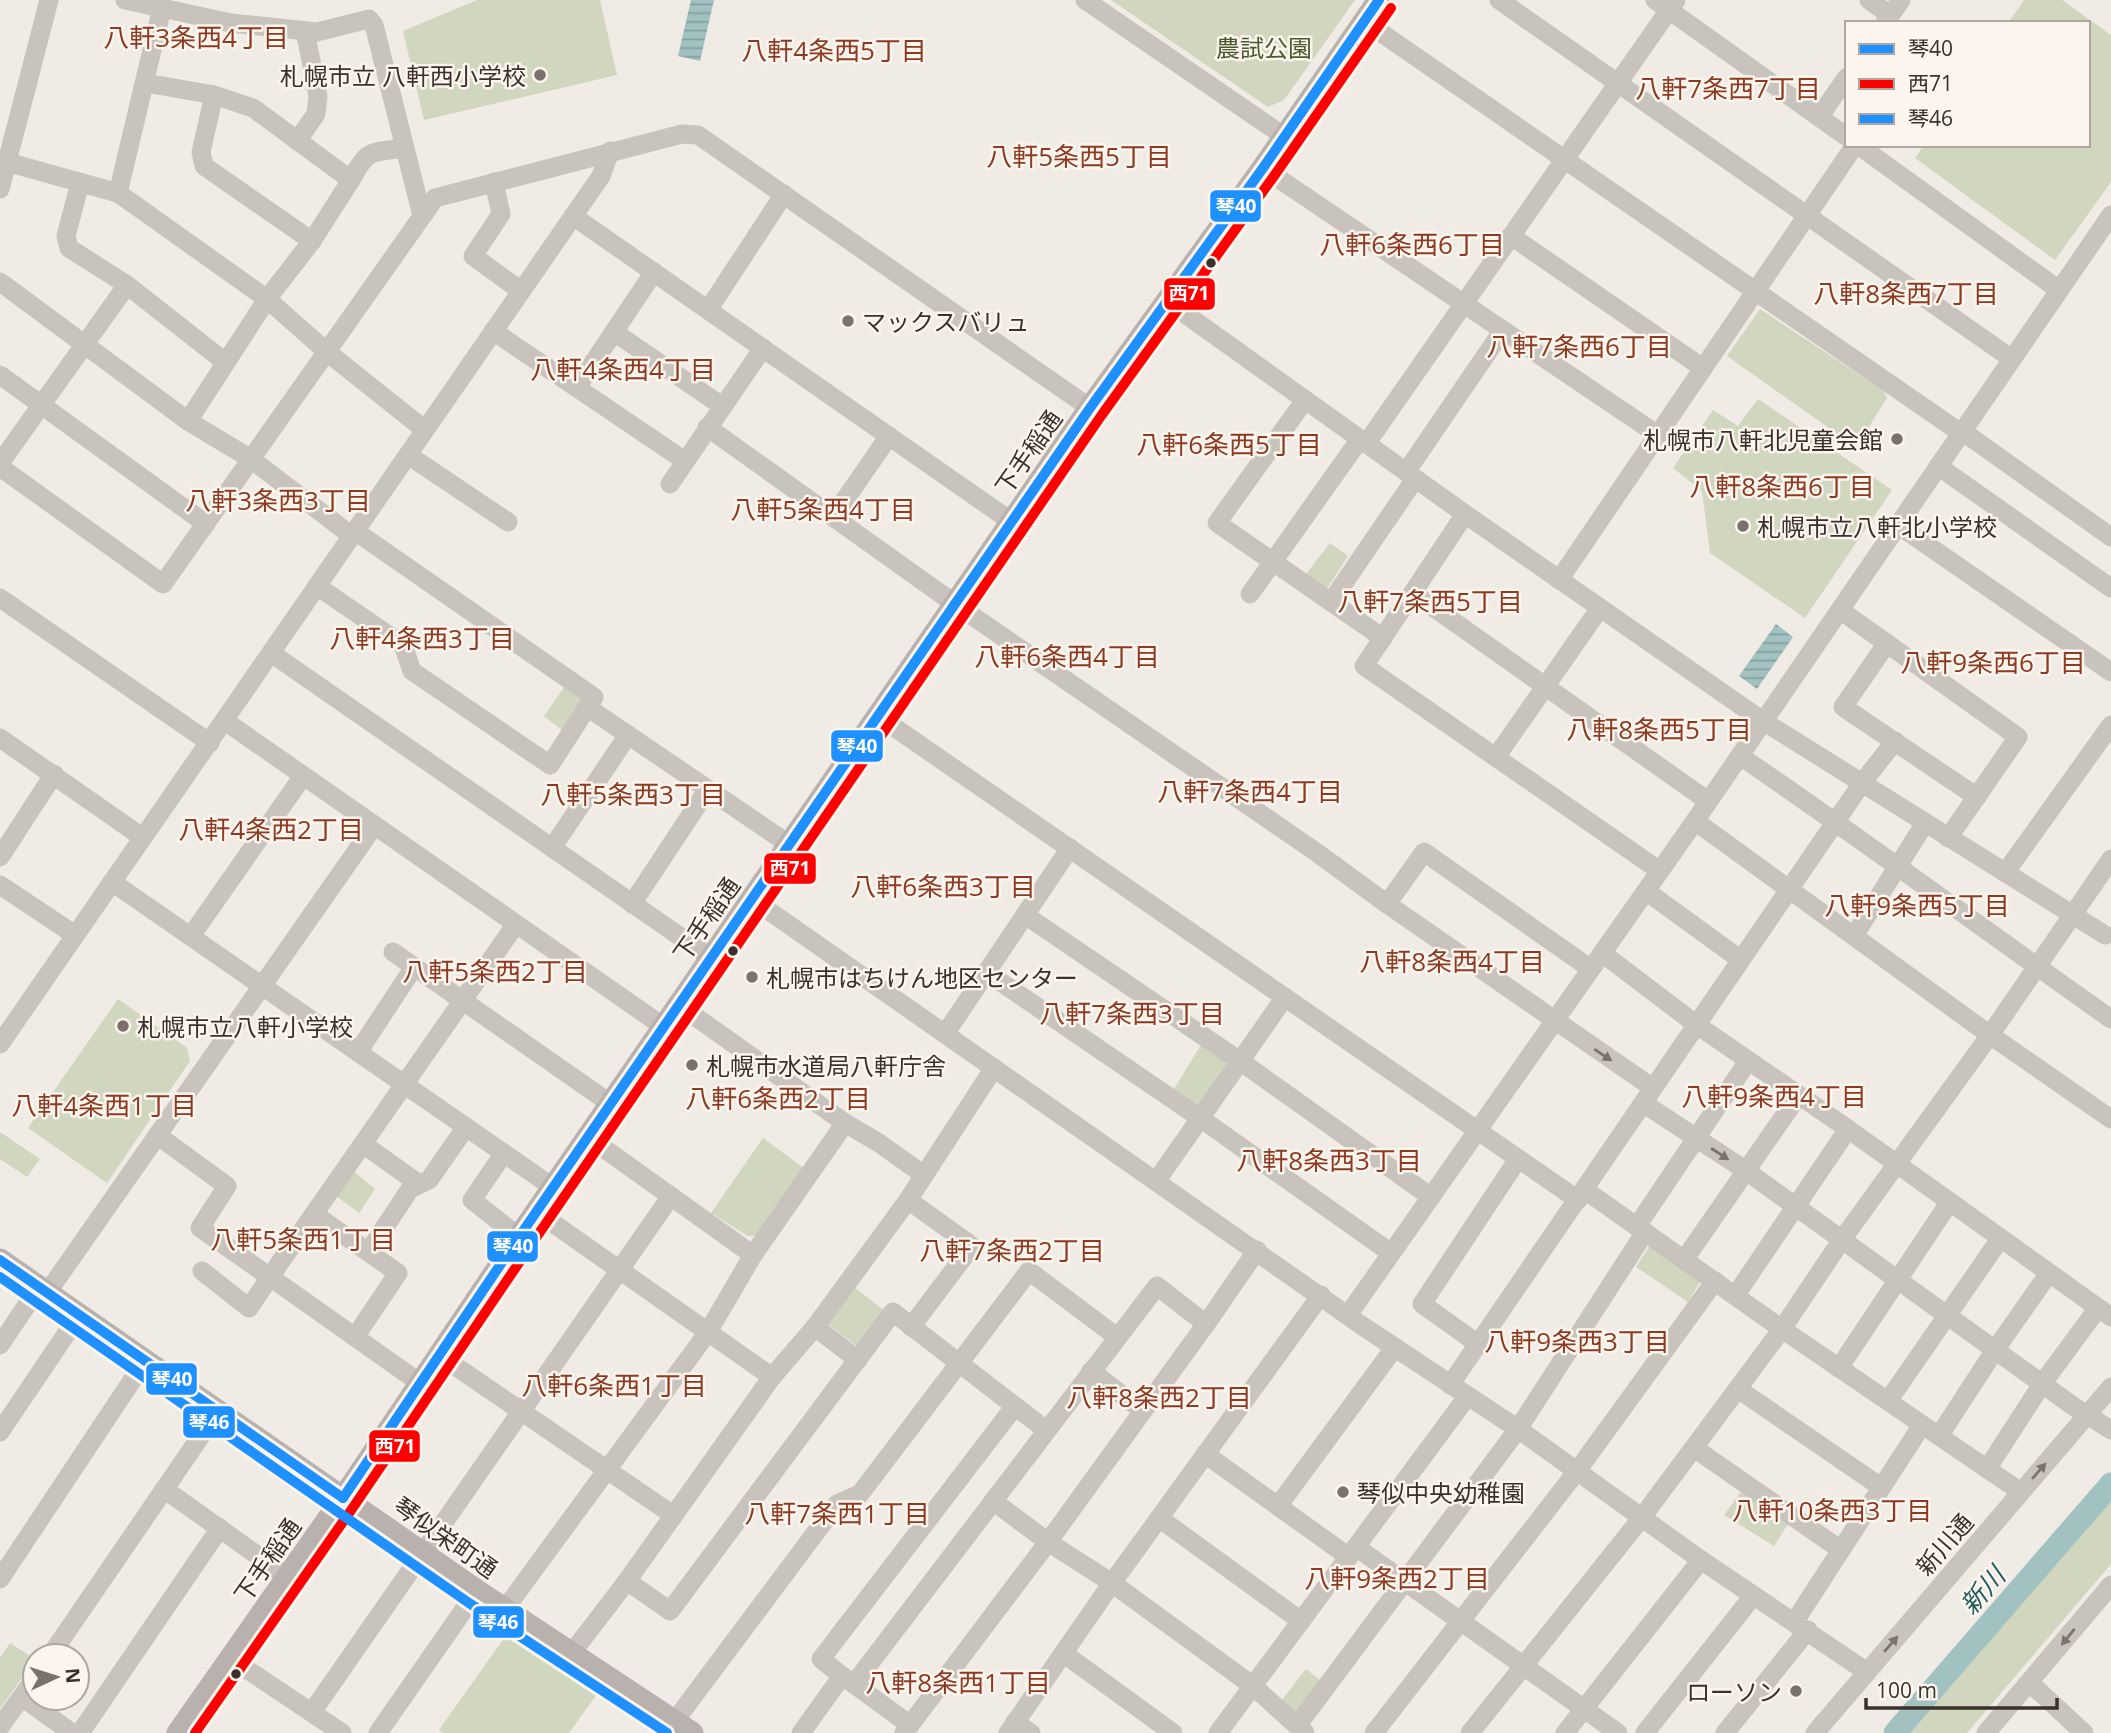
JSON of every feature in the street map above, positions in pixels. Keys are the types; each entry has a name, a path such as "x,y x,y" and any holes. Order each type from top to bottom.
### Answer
{"main road":[{"name":"下手稲通","path":"186,1730 230,1658 343,1498 711,958 1090,408 1285,137 1378,0"},
{"name":"琴似栄町通","path":"0,1260 477,1591 683,1727"}],"street":[{"path":"0,189 49,0"},
{"path":"125,0 231,23 317,33 369,19 374,25 422,216"},
{"path":"1085,0 1285,137"},
{"path":"1499,0 2012,359"},
{"path":"1870,0 1892,13"},
{"path":"1250,594 1271,562 1464,304 1618,83 1667,3 1845,136"},
{"path":"118,193 162,8"},
{"path":"1364,21 2111,537"},
{"path":"297,141 316,114 318,96 305,31"},
{"path":"1819,117 1845,80"},
{"path":"146,83 214,95 253,108 351,180"},
{"path":"214,95 201,152 204,166 312,241"},
{"path":"127,285 0,465 163,584 435,198 682,134 698,135 1090,408"},
{"path":"1559,580 1855,147"},
{"path":"1859,147 2059,290"},
{"path":"188,421 267,299 312,241 362,159 373,153 404,148"},
{"path":"0,1042 601,176 610,151"},
{"path":"7,162 118,193 267,299 327,352 425,430"},
{"path":"1263,168 1657,435"},
{"path":"494,182 501,214 473,256 521,291"},
{"path":"80,183 66,236 69,248 127,285 225,362"},
{"path":"708,310 783,194"},
{"path":"1348,1315 1709,801 2111,215"},
{"path":"573,216 1012,522"},
{"path":"1511,236 1703,368"},
{"path":"577,387 654,272"},
{"path":"0,282 188,421 251,459 354,534 594,696 550,765 412,671 403,645 317,586"},
{"path":"1167,301 1465,514 1763,721 2105,935"},
{"path":"1331,602 1503,330"},
{"path":"494,331 685,461"},
{"path":"614,332 722,405"},
{"path":"670,484 763,348"},
{"path":"0,375 206,524"},
{"path":"1305,400 1217,523 1383,638"},
{"path":"707,427 955,604 1316,852 1553,1021 1648,1095 1695,1137 2099,1423"},
{"path":"833,517 889,436"},
{"path":"408,455 508,522"},
{"path":"1938,467 2111,588"},
{"path":"1465,514 1364,666 1660,871"},
{"path":"1898,525 2111,672"},
{"path":"1413,593 1709,801"},
{"path":"1,600 210,743"},
{"path":"1496,757 1600,608"},
{"path":"1840,610 2018,737 1948,838"},
{"path":"1887,643 1843,707 1977,797"},
{"path":"271,653 711,958"},
{"path":"587,707 790,845"},
{"path":"878,716 1518,1159 1641,1229 2021,1492"},
{"path":"225,721 664,1027"},
{"path":"2005,873 2111,725"},
{"path":"552,848 628,735"},
{"path":"1,741 54,774 142,837"},
{"path":"1450,1385 1862,783 1895,741"},
{"path":"1740,755 2111,1019"},
{"path":"0,857 54,774"},
{"path":"191,936 303,776"},
{"path":"632,904 708,789"},
{"path":"1695,821 1990,1035 2111,1119"},
{"path":"1854,936 1925,823"},
{"path":"0,1345 157,1135 374,826"},
{"path":"945,1034 1070,848"},
{"path":"1387,904 1424,852 1697,1025 1848,1129 2105,1313 2042,1384 1987,1469"},
{"path":"1470,1733 1643,1516 1738,1389 1841,1241 1898,1166 2111,859"},
{"path":"112,882 554,1188"},
{"path":"0,886 75,935"},
{"path":"1646,891 1741,960"},
{"path":"752,899 1348,1315 1643,1516 1753,1596 1867,1672"},
{"path":"1025,915 1240,1061 1431,1196"},
{"path":"202,1271 249,1308 516,924"},
{"path":"393,952 611,1104"},
{"path":"358,1052 414,967"},
{"path":"986,972 1391,1253"},
{"path":"1157,1180 1285,997"},
{"path":"679,1005 845,1123 924,1175"},
{"path":"993,1501 1254,1686 1301,1730 1405,1582 1518,1429 1695,1137 1748,1061"},
{"path":"571,1654 627,1581 772,1377 815,1327 908,1200 994,1068"},
{"path":"1684,1260 1798,1096"},
{"path":"505,1609 708,1332 753,1255 845,1123"},
{"path":"369,1251 410,1189 429,1180 466,1127"},
{"path":"1735,1296 1848,1129"},
{"path":"157,1135 226,1186 201,1228 420,1382"},
{"path":"588,1138 753,1255"},
{"path":"363,1144 419,1184"},
{"path":"504,1153 472,1200 519,1237"},
{"path":"1478,1343 1422,1304 1518,1159"},
{"path":"312,1712 671,1196"},
{"path":"908,1200 972,1246 911,1326"},
{"path":"1839,1368 1949,1203"},
{"path":"537,1212 772,1377"},
{"path":"314,1214 398,1273 355,1337"},
{"path":"1888,1401 2000,1239"},
{"path":"1015,1406 821,1658 907,1729 1048,1542 1257,1250"},
{"path":"683,1727 837,1504 860,1494 1028,1271 1118,1337"},
{"path":"1939,1436 2049,1273"},
{"path":"1374,1733 1577,1471 1714,1281"},
{"path":"801,1733 848,1680 993,1501 1157,1286 1206,1324"},
{"path":"1018,1729 1063,1653 1321,1295"},
{"path":"627,1581 670,1611 893,1312 1046,1430"},
{"path":"0,1432 79,1315"},
{"path":"815,1327 858,1360"},
{"path":"1278,1506 1395,1346"},
{"path":"439,1355 673,1515"},
{"path":"0,1579 145,1361"},
{"path":"1091,1371 1143,1411"},
{"name":"新川通","path":"1815,1733 2021,1492 2099,1423 2111,1387"},
{"path":"1738,1389 1881,1488"},
{"path":"1219,1733 1467,1397"},
{"path":"60,1642 218,1411"},
{"path":"1725,1733 1801,1626 1841,1550 1922,1425"},
{"path":"1694,1448 1841,1550"},
{"path":"1205,1454 1278,1506 1405,1582 1619,1733"},
{"path":"164,1489 288,1577"},
{"path":"1159,1518 1301,1621"},
{"path":"80,1733 220,1528"},
{"path":"1565,1733 1702,1560"},
{"path":"1986,1733 2109,1590"},
{"path":"378,1733 477,1591"},
{"path":"1645,1733 1753,1596"},
{"path":"1063,1653 1173,1733"},
{"path":"230,1658 342,1733"},
{"path":"2029,1684 2084,1733"},
{"path":"0,1727 21,1698"},
{"path":"43,1712 72,1733"}],"green space":[{"path":"477,0 600,0 617,75 424,120 403,31"},
{"name":"農試公園","path":"1111,0 1355,0 1284,100 1268,107"},
{"path":"2024,0 2062,0 2111,35 2111,182 2055,260 1915,158 1923,147 2090,147 2090,21 2009,21"},
{"path":"1760,309 1884,391 1887,398 1856,447 1727,356"},
{"path":"1758,399 1892,490 1805,618 1710,553 1702,491 1673,468 1713,410 1738,426"},
{"path":"1330,543 1348,556 1328,587 1324,588 1306,574"},
{"path":"565,686 583,700 562,730 544,716"},
{"path":"118,999 187,1048 190,1061 107,1183 28,1128"},
{"path":"1202,1043 1226,1061 1227,1068 1200,1105 1192,1105 1173,1091"},
{"path":"0,1132 40,1159 27,1177 0,1159"},
{"path":"763,1138 805,1169 755,1236 748,1236 711,1213"},
{"path":"352,1170 375,1189 359,1213 335,1195"},
{"path":"1651,1244 1701,1280 1688,1302 1636,1267"},
{"path":"854,1287 885,1311 859,1348 828,1324"},
{"path":"1741,1492 1788,1524 1774,1546 1724,1515"},
{"path":"2111,1494 2111,1564 1967,1733 1905,1733"},
{"path":"507,1634 597,1694 569,1733 443,1733 439,1730"},
{"path":"10,1643 21,1650 21,1679 0,1709 0,1658"},
{"path":"1306,1669 1325,1684 1297,1721 1278,1705"}],"water":[{"path":"691,0 714,0 700,61 678,56"},
{"path":"1776,624 1793,637 1757,689 1739,676"}],"waterway":[{"name":"新川","path":"1895,1733 2111,1484"}],"transit line":[{"name":"琴40","path":"343,1498 519,1237 1090,408 1263,168 1379,0"},
{"name":"西71","path":"195,1733 354,1506 1101,416 1391,8"},
{"name":"琴40","path":"0,1260 343,1498"},
{"name":"琴46","path":"0,1277 469,1603 667,1733"}],"place":[{"name":"札幌市立 八軒西小学校","path":"540,75"},
{"name":"マックスバリュ","path":"848,321"},
{"name":"札幌市八軒北児童会館","path":"1897,439"},
{"name":"札幌市立八軒北小学校","path":"1743,526"},
{"name":"札幌市はちけん地区センター","path":"752,977"},
{"name":"札幌市立八軒小学校","path":"123,1026"},
{"name":"札幌市水道局八軒庁舎","path":"692,1065"},
{"name":"琴似中央幼稚園","path":"1343,1492"},
{"name":"ローソン","path":"1796,1691"}],"district":[{"name":"八軒3条西4丁目","path":"196,37"},
{"name":"八軒4条西5丁目","path":"834,50"},
{"name":"八軒7条西7丁目","path":"1728,88"},
{"name":"八軒5条西5丁目","path":"1079,156"},
{"name":"八軒6条西6丁目","path":"1412,244"},
{"name":"八軒8条西7丁目","path":"1906,293"},
{"name":"八軒7条西6丁目","path":"1579,346"},
{"name":"八軒4条西4丁目","path":"623,369"},
{"name":"八軒6条西5丁目","path":"1229,444"},
{"name":"八軒8条西6丁目","path":"1782,486"},
{"name":"八軒3条西3丁目","path":"278,500"},
{"name":"八軒5条西4丁目","path":"823,509"},
{"name":"八軒7条西5丁目","path":"1430,601"},
{"name":"八軒4条西3丁目","path":"422,638"},
{"name":"八軒6条西4丁目","path":"1067,656"},
{"name":"八軒9条西6丁目","path":"1993,662"},
{"name":"八軒8条西5丁目","path":"1659,729"},
{"name":"八軒7条西4丁目","path":"1250,791"},
{"name":"八軒5条西3丁目","path":"633,794"},
{"name":"八軒4条西2丁目","path":"271,829"},
{"name":"八軒6条西3丁目","path":"943,886"},
{"name":"八軒9条西5丁目","path":"1917,905"},
{"name":"八軒8条西4丁目","path":"1452,961"},
{"name":"八軒5条西2丁目","path":"495,971"},
{"name":"八軒7条西3丁目","path":"1132,1013"},
{"name":"八軒9条西4丁目","path":"1774,1096"},
{"name":"八軒6条西2丁目","path":"778,1098"},
{"name":"八軒4条西1丁目","path":"104,1105"},
{"name":"八軒8条西3丁目","path":"1329,1160"},
{"name":"八軒5条西1丁目","path":"303,1239"},
{"name":"八軒7条西2丁目","path":"1012,1250"},
{"name":"八軒9条西3丁目","path":"1577,1341"},
{"name":"八軒6条西1丁目","path":"614,1385"},
{"name":"八軒8条西2丁目","path":"1159,1397"},
{"name":"八軒10条西3丁目","path":"1832,1510"},
{"name":"八軒7条西1丁目","path":"837,1513"},
{"name":"八軒9条西2丁目","path":"1397,1578"},
{"name":"八軒8条西1丁目","path":"958,1682"}]}
